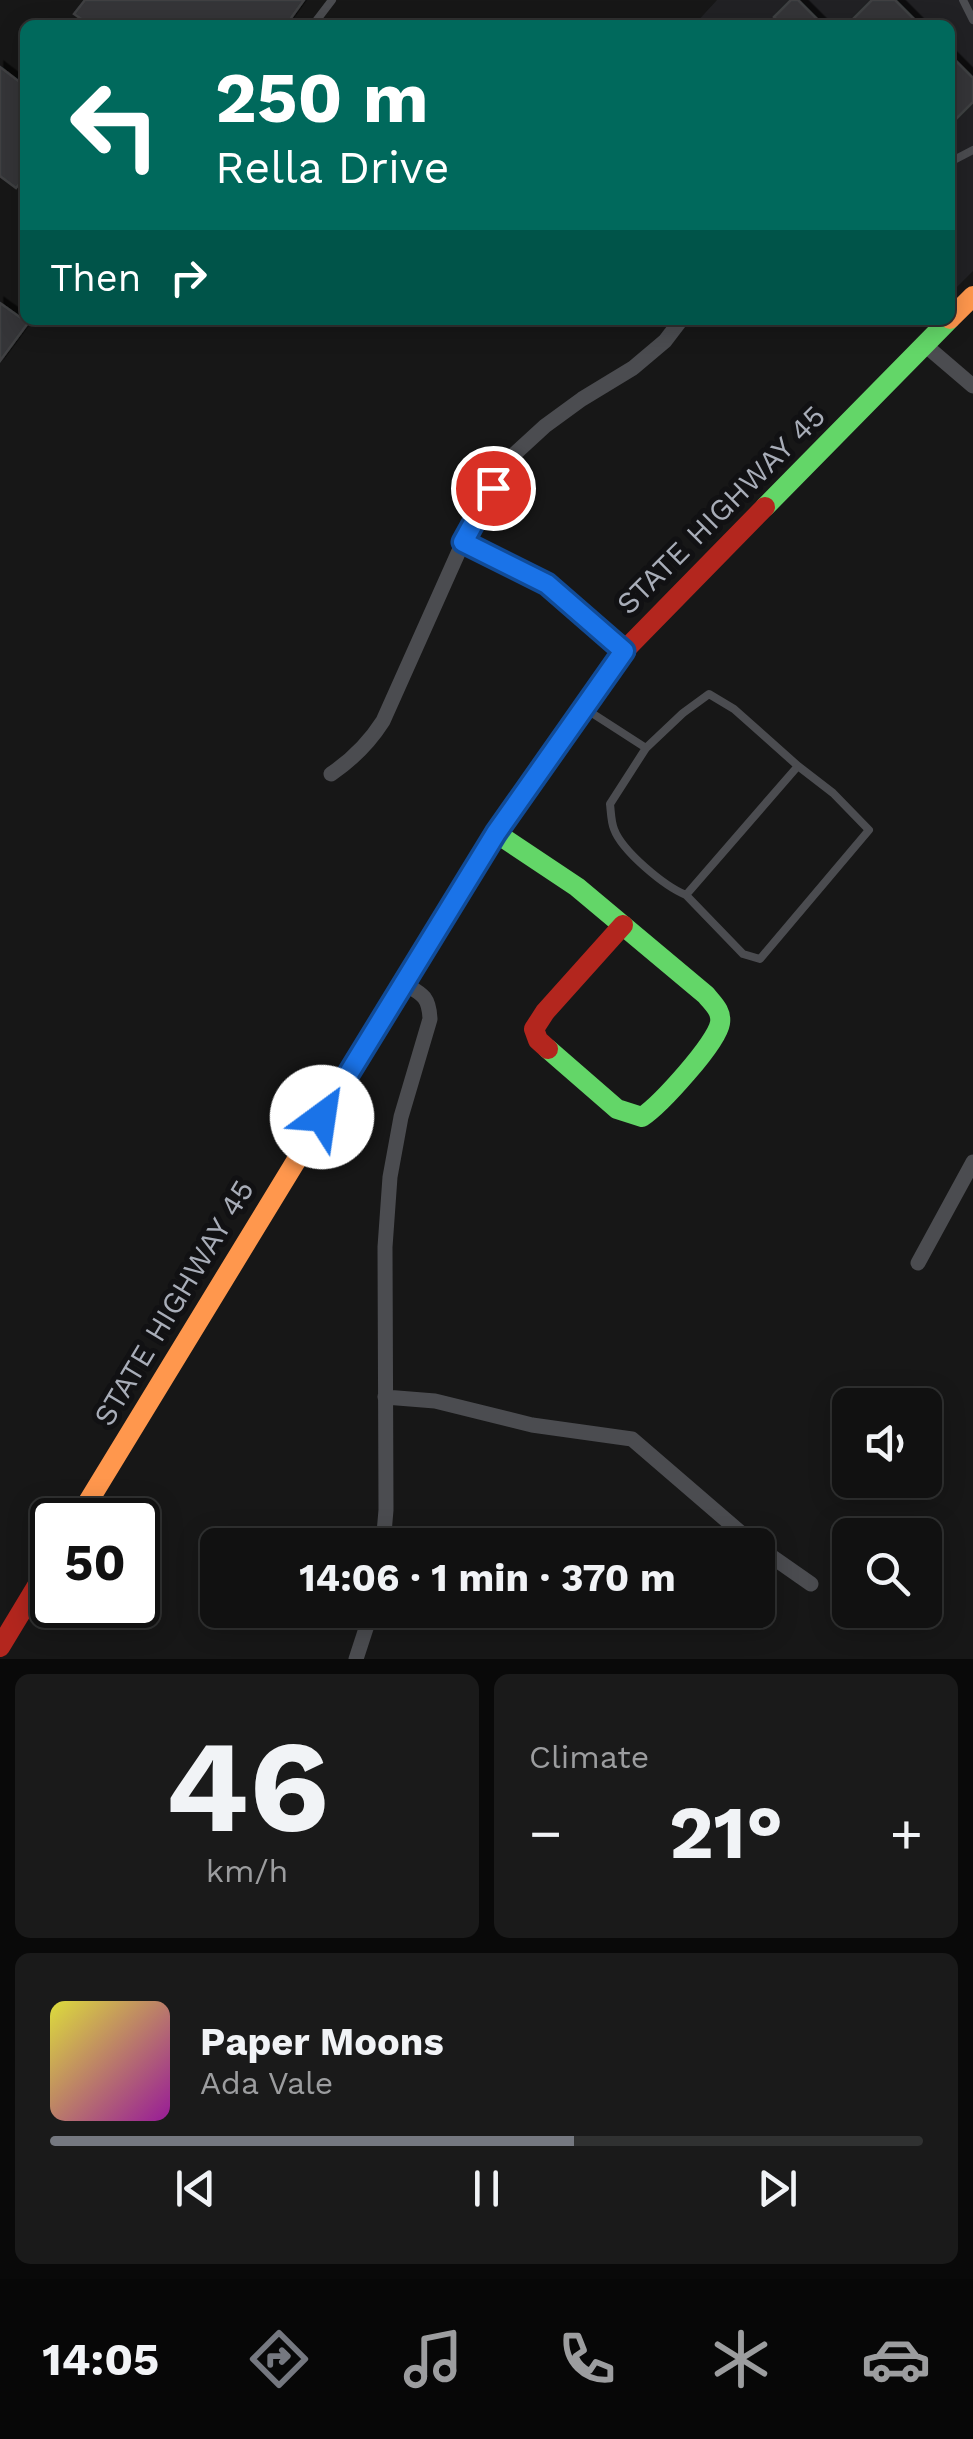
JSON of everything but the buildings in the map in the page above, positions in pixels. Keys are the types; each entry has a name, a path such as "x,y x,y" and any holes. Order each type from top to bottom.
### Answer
{"main road":[{"name":"STATE HIGHWAY 45","path":"90,1498 496,833 624,651 944,325"},
{"path":"496,833 553,869 624,926 706,995 720,1012 720,1027 698,1058 653,1110 642,1117 617,1109 538,1040 534,1029 624,926"},
{"path":"0,1647 30,1597"}],"street":[{"path":"332,774 370,742 383,721 463,542 508,460 545,426 633,368 677,325"},
{"path":"925,345 973,386"},
{"path":"463,542 547,584 624,651"},
{"path":"384,1528 385,1247 390,1177 401,1117 430,1019 430,1003 403,982"},
{"path":"918,1263 973,1162"},
{"path":"386,1397 435,1401 532,1425 632,1439 735,1528"},
{"path":"775,1559 811,1584"},
{"path":"356,1659 366,1628"}],"lane":[{"path":"317,20 332,0"},
{"path":"963,0 973,20"},
{"path":"709,694 734,709 869,830 760,959 743,954 686,895 672,889 632,854 614,828 610,804 646,748 709,694"},
{"path":"584,708 646,748"},
{"path":"686,895 798,766"}],"shaded area":[{"path":"717,0 973,0 973,271 955,289 955,20 699,20"}],"traffic: fast":[{"path":"765,507 944,325"},
{"path":"496,833 577,887 706,995 720,1015 717,1032 699,1058 642,1117 617,1109 548,1049"}],"traffic: slow":[{"path":"955,314 973,296"},
{"path":"90,1498 379,1025"}],"traffic: jam":[{"path":"379,1025 496,833 624,651 765,507"},
{"path":"548,1049 538,1040 534,1029 623,925"},
{"path":"0,1647 30,1597"}],"route":[{"path":"322,1117 496,833 624,651 547,584 463,542 493,488"}]}
